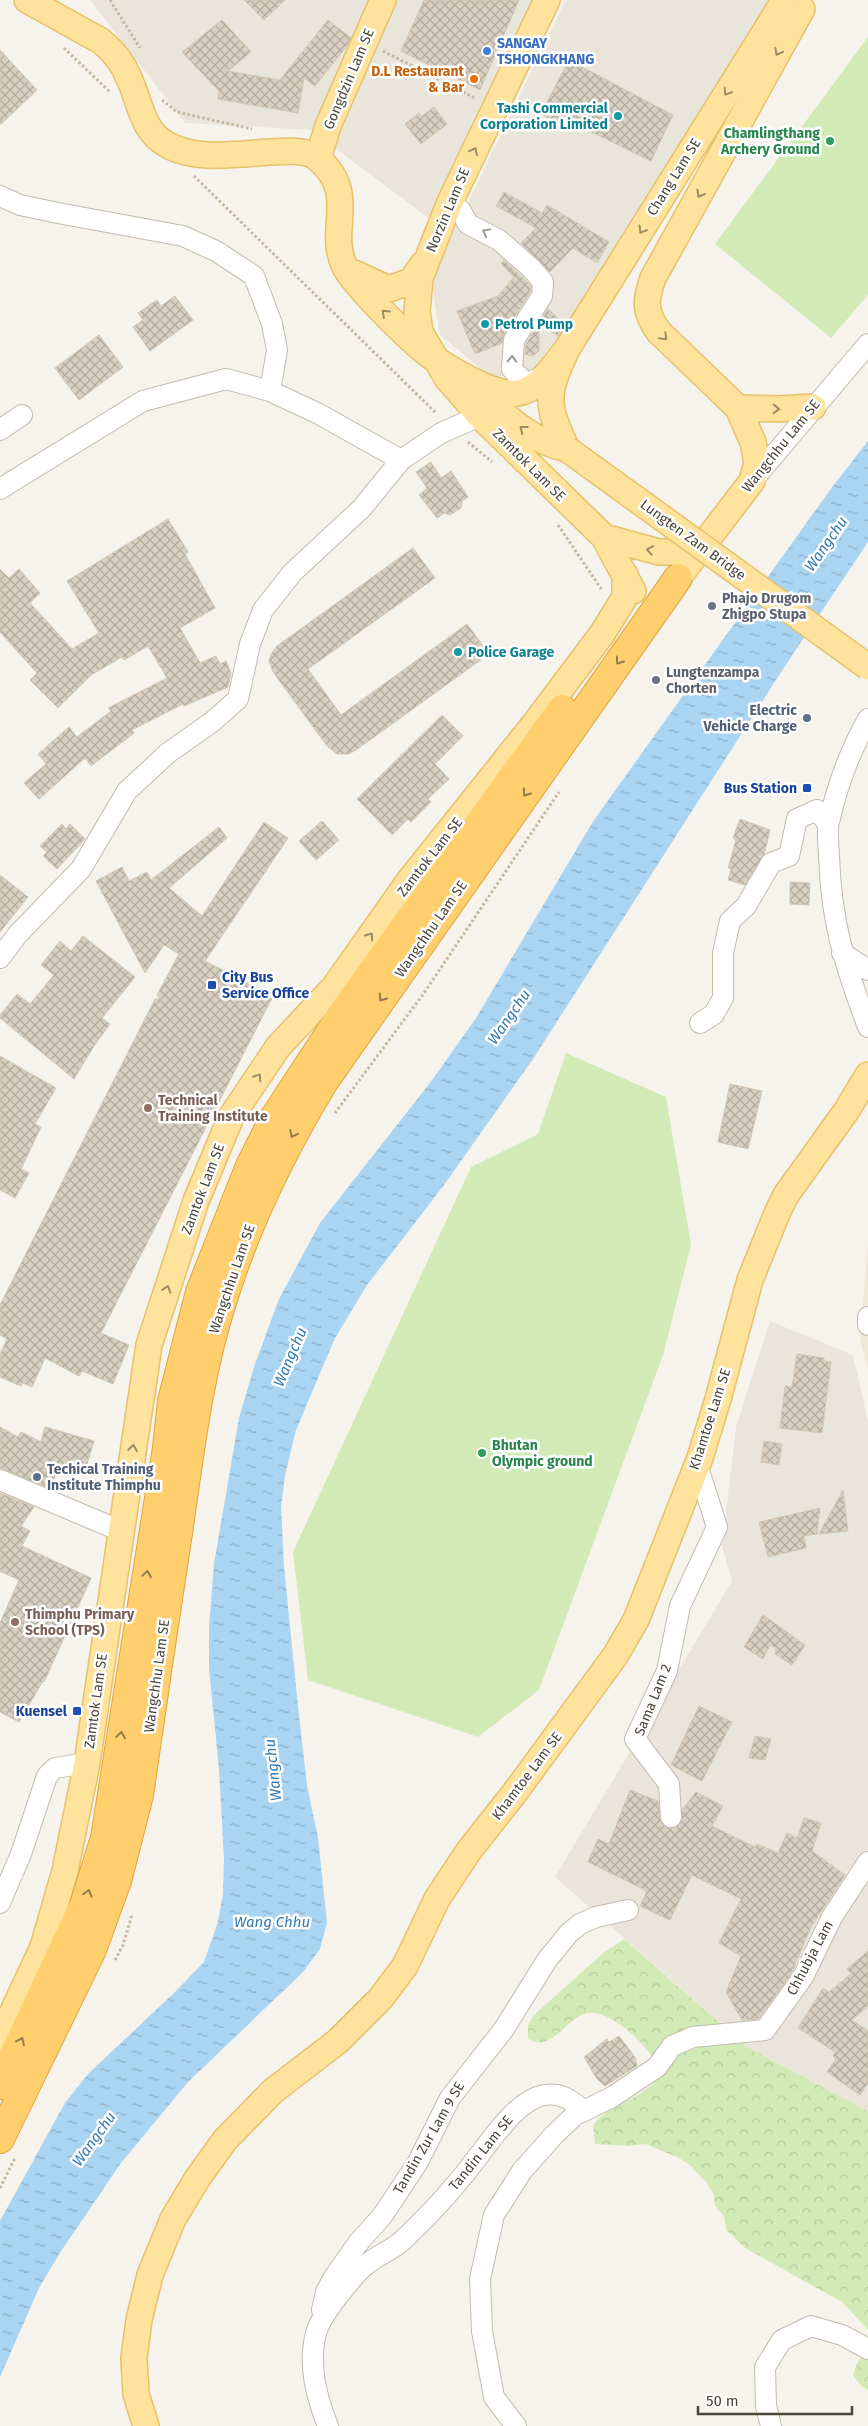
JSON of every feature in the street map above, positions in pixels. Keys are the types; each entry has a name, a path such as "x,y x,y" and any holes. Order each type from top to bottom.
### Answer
{"highway":[{"name":"Wangchhu Lam SE","path":"0,2085 84,1905 105,1838 164,1468 172,1401 200,1292 250,1166 274,1118 344,1011 622,616 678,578"},
{"name":"Wangchhu Lam SE","path":"8,2148 105,1918 127,1845 139,1795 188,1464 204,1370 222,1300 244,1238 295,1129 325,1080 678,578"}],"main road":[{"path":"27,0 101,41 111,49 129,77 146,124 166,144 192,154 212,156 293,150 307,152 318,158 329,170 338,185 342,203 340,239 346,268 379,308 434,358 462,374 525,431 551,445 567,449"},
{"name":"Gongdzin Lam SE","path":"318,158 328,126 383,0"},
{"name":"Norzin Lam SE","path":"480,416 447,378 420,332 417,291 427,259 450,202 547,0"},
{"path":"752,481 757,463 754,442 738,408 651,322 646,311 653,278 787,3"},
{"name":"Chang Lam SE","path":"462,374 508,394 527,391 544,378 567,349 758,42 787,3"},
{"path":"346,268 389,289 411,281 427,259"},
{"name":"Chang Lam SE","path":"567,349 553,380 550,394 552,417 567,449"},
{"path":"738,408 778,409 814,407"},
{"name":"Zamtok Lam SE","path":"480,416 604,537 625,575"},
{"name":"Lungten Zam Bridge","path":"567,449 868,667"},
{"name":"Wangchhu Lam SE","path":"678,578 752,481"},
{"path":"604,537 659,552 698,552"},
{"name":"Wangchhu Lam SE","path":"622,616 634,596 625,575"},
{"name":"Zamtok Lam SE","path":"0,2039 43,1947 65,1871 87,1763 149,1345 196,1201 231,1117 278,1047 335,986 409,881 622,616"},
{"name":"Khamtoe Lam SE","path":"146,2426 136,2394 134,2358 139,2320 150,2275 173,2219 197,2179 225,2140 273,2091 338,2041 381,1998 405,1966 437,1899 468,1852 516,1791 615,1656 636,1620 697,1464 718,1398 750,1280 778,1211 786,1195 847,1110 868,1076"}],"street":[{"path":"0,196 20,205 183,236 216,251 254,276 272,324 277,350 270,391"},
{"path":"450,202 461,211 468,224 500,240 532,269 543,282 542,296 514,340 512,369 525,383 544,378"},
{"name":"Wangchhu Lam SE","path":"752,481 868,344"},
{"path":"0,489 142,401 226,379 270,391 319,414 401,460"},
{"path":"0,430 22,416"},
{"path":"0,958 18,934 81,869 127,791 168,752 212,722 238,699 250,644 263,610 292,573 361,509 401,460 447,431 480,416"},
{"path":"868,719 851,750 828,824 830,889 842,953 868,1027"},
{"path":"700,1023 714,1014 722,998 723,953 730,921 746,906 771,863 789,856 797,819 816,810 828,824"},
{"path":"842,953 868,970"},
{"path":"868,1317 868,1325"},
{"name":"Sama Lam 2","path":"671,1817 669,1784 636,1739 667,1671 680,1606 717,1527 697,1464"},
{"path":"0,1480 121,1530"},
{"path":"0,1903 21,1854 47,1776 55,1768 87,1763"},
{"name":"Chhubja Lam","path":"584,2112 612,2097 657,2067 672,2046 693,2037 765,2030 803,1978 832,1917 868,1862"},
{"name":"Tandin Zur Lam 9 SE","path":"317,2329 326,2292 334,2278 358,2243 384,2215 418,2162 450,2098 504,2029 547,1960 569,1933 580,1924 596,1917 628,1910"},
{"name":"Tandin Lam SE","path":"328,2426 320,2406 311,2359 317,2329 341,2293 367,2264 400,2243 458,2184 515,2110 544,2095 566,2096 584,2112"},
{"path":"516,2426 494,2396 482,2331 480,2279 494,2215 522,2172 554,2135 575,2115 584,2112"},
{"path":"771,2426 766,2406 765,2366 782,2340 811,2326 842,2335 868,2349"}],"path":[{"path":"110,0 144,54"},
{"path":"365,41 474,97 490,119"},
{"path":"61,45 113,96"},
{"path":"160,96 177,112 256,130"},
{"path":"188,171 447,431 498,466"},
{"path":"555,522 607,598 622,616"},
{"path":"333,1116 424,993 564,786"},
{"path":"114,1963 124,1945 134,1908"},
{"path":"0,2188 8,2148"}],"shaded area":[{"path":"90,0 542,0 434,222 311,130 185,123"},
{"path":"566,0 781,0 548,368 492,378 440,335 431,279"},
{"path":"868,1242 868,1370 860,1340"},
{"path":"770,1321 853,1355 868,1421 868,2111 747,2047 555,1877 732,1581 722,1546 736,1427"}],"green space":[{"name":"Chamlingthang Archery Ground","path":"868,37 868,295 831,338 715,244"},
{"name":"Bhutan Olympic ground","path":"566,1053 666,1097 691,1245 663,1355 539,1690 478,1737 308,1680 293,1552 471,1167 538,1134"},
{"path":"624,1939 747,2047 868,2111 868,2330 842,2302 745,2248 726,2230 724,2216 715,2206 714,2195 707,2183 690,2165 679,2158 646,2144 627,2146 595,2144 593,2126 599,2118 640,2094 655,2081 651,2057 645,2048 623,2026 604,2016 587,2013 572,2021 551,2039 544,2042 536,2042 528,2038 528,2025 534,2015 603,1953"},
{"path":"864,2354 868,2354 868,2390 861,2386 853,2375 857,2363"}],"water":[{"name":"Wang Chhu","path":"868,441 868,542 783,669 533,1059 444,1185 367,1285 335,1338 296,1430 285,1475 281,1507 284,1567 299,1716 307,1785 318,1838 327,1923 320,1949 303,1972 188,2082 121,2163 59,2254 39,2288 0,2377 0,2221 65,2103 88,2074 204,1962 218,1922 223,1894 224,1859 219,1769 209,1668 209,1627 214,1564 239,1418 254,1367 279,1299 320,1223 433,1079 476,1018 594,820 830,490"}],"building":[{"path":"244,0 285,0 264,20"},
{"path":"424,0 519,0 480,90 401,51"},
{"path":"222,20 251,52 228,71 280,80 328,20 351,38 347,46 315,86 304,78 298,113 218,99 219,91 182,52"},
{"path":"0,50 37,90 0,125"},
{"name":"Tashi Commercial Corporation Limited","path":"569,60 673,115 651,161 559,116 556,122 541,114"},
{"path":"434,107 447,124 421,144 405,124 419,113 422,116"},
{"path":"504,192 542,213 547,205 609,242 597,263 573,248 550,272 521,243 536,228 496,206"},
{"name":"Petrol Pump","path":"504,260 531,286 530,292 504,334 502,343 475,354 457,311 498,296 514,277 501,264"},
{"path":"175,296 193,320 150,351 133,327 143,320 138,313 157,300 161,306"},
{"path":"548,309 565,325 558,336 539,323"},
{"path":"539,323 539,351 533,356 525,354 526,344"},
{"path":"99,335 123,367 79,400 55,368"},
{"path":"431,462 441,478 451,471 468,497 462,501 461,508 450,515 444,513 437,518 419,495 427,488 416,472"},
{"path":"168,519 188,552 185,554 215,608 180,628 200,663 216,656 220,664 226,661 231,673 228,687 184,706 183,704 132,730 134,733 91,766 85,758 39,799 24,783 46,764 38,754 69,727 77,737 111,711 108,708 167,678 148,646 124,660 122,657 91,675 58,708 30,680 37,673 0,632 0,569 9,578 19,569 40,593 30,603 72,649 99,633 67,581"},
{"name":"Police Garage","path":"413,548 435,578 308,669 341,715 467,624 489,654 356,750 349,754 337,754 327,746 273,672 269,661 271,654 277,646"},
{"path":"442,715 463,736 435,764 449,779 428,799 431,802 411,822 408,819 392,835 357,799"},
{"path":"740,819 770,830 764,855 745,885 728,880 731,869 728,868 736,840 733,838"},
{"path":"322,821 339,840 316,860 299,841"},
{"path":"264,822 288,838 205,961 273,996 101,1333 129,1345 113,1384 82,1371 79,1376 45,1358 32,1387 23,1383 21,1386 0,1377 0,1354 7,1339 0,1335 0,1305 155,999 160,999 157,995 179,954 164,945 145,973 96,881 122,867 129,881 147,872 151,880 219,827 227,838 169,888 202,916"},
{"path":"62,824 66,829 70,824 85,839 57,869 43,856 47,852 40,846"},
{"path":"0,875 28,897 0,932"},
{"path":"790,882 810,883 809,905 790,904"},
{"path":"83,936 135,977 102,1018 110,1024 74,1079 0,1018 0,1015 17,994 30,1004 54,975 41,965 60,941 71,951"},
{"path":"0,1056 56,1088 35,1124 41,1127 21,1169 29,1173 15,1198 0,1190"},
{"path":"730,1084 762,1091 748,1149 718,1142"},
{"path":"797,1354 824,1358 824,1361 831,1362 822,1433 780,1428 785,1386 792,1387"},
{"path":"0,1427 18,1437 21,1432 41,1442 45,1427 94,1441 84,1474 60,1467 49,1488 0,1468"},
{"path":"764,1441 782,1444 779,1465 761,1462"},
{"path":"843,1490 848,1531 819,1534"},
{"path":"0,1493 34,1507 21,1526 30,1531 22,1546 91,1578 44,1682 19,1722 0,1712 0,1623 19,1580 0,1571"},
{"path":"820,1508 817,1534 804,1536 806,1548 768,1557 759,1522"},
{"path":"763,1615 805,1645 792,1665 775,1654 776,1648 770,1645 763,1659 744,1647"},
{"path":"699,1706 732,1722 702,1781 671,1765"},
{"path":"755,1736 771,1739 765,1760 749,1758"},
{"path":"630,1790 658,1801 661,1823 671,1829 681,1823 682,1810 696,1792 723,1806 712,1826 755,1847 757,1844 778,1853 787,1833 797,1838 804,1818 821,1823 812,1851 845,1875 811,1927 791,1974 758,2019 742,2020 726,1992 741,1956 719,1943 741,1899 692,1875 670,1920 640,1906 647,1891 588,1862 598,1839 609,1844"},
{"path":"868,1951 868,2006 852,2020 868,2031 868,2083 860,2095 827,2072 836,2059 833,2056 835,2052 798,2028 823,1988 829,1992 851,1974 847,1969"},
{"path":"619,2036 635,2057 637,2066 605,2086 597,2079 584,2057 607,2039 609,2042"}],"place":[{"name":"SANGAY TSHONGKHANG","path":"487,51"},
{"name":"D.L Restaurant & Bar","path":"474,79"},
{"name":"Tashi Commercial Corporation Limited","path":"618,116"},
{"name":"Chamlingthang Archery Ground","path":"830,141"},
{"name":"Petrol Pump","path":"485,324"},
{"name":"Phajo Drugom Zhigpo Stupa","path":"712,606"},
{"name":"Police Garage","path":"458,652"},
{"name":"Lungtenzampa Chorten","path":"656,680"},
{"name":"Electric Vehicle Charge","path":"807,718"},
{"name":"Bus Station","path":"807,788"},
{"name":"City Bus Service Office","path":"212,985"},
{"name":"Technical Training Institute","path":"148,1108"},
{"name":"Bhutan Olympic ground","path":"482,1453"},
{"name":"Techical Training Institute Thimphu","path":"37,1477"},
{"name":"Thimphu Primary School (TPS)","path":"15,1622"},
{"name":"Kuensel","path":"77,1711"}],"water label":[{"name":"Wangchu","path":"826,544"},
{"name":"Wangchu","path":"509,1017"},
{"name":"Wangchu","path":"290,1357"},
{"name":"Wangchu","path":"273,1770"},
{"name":"Wangchu","path":"94,2139"}]}
